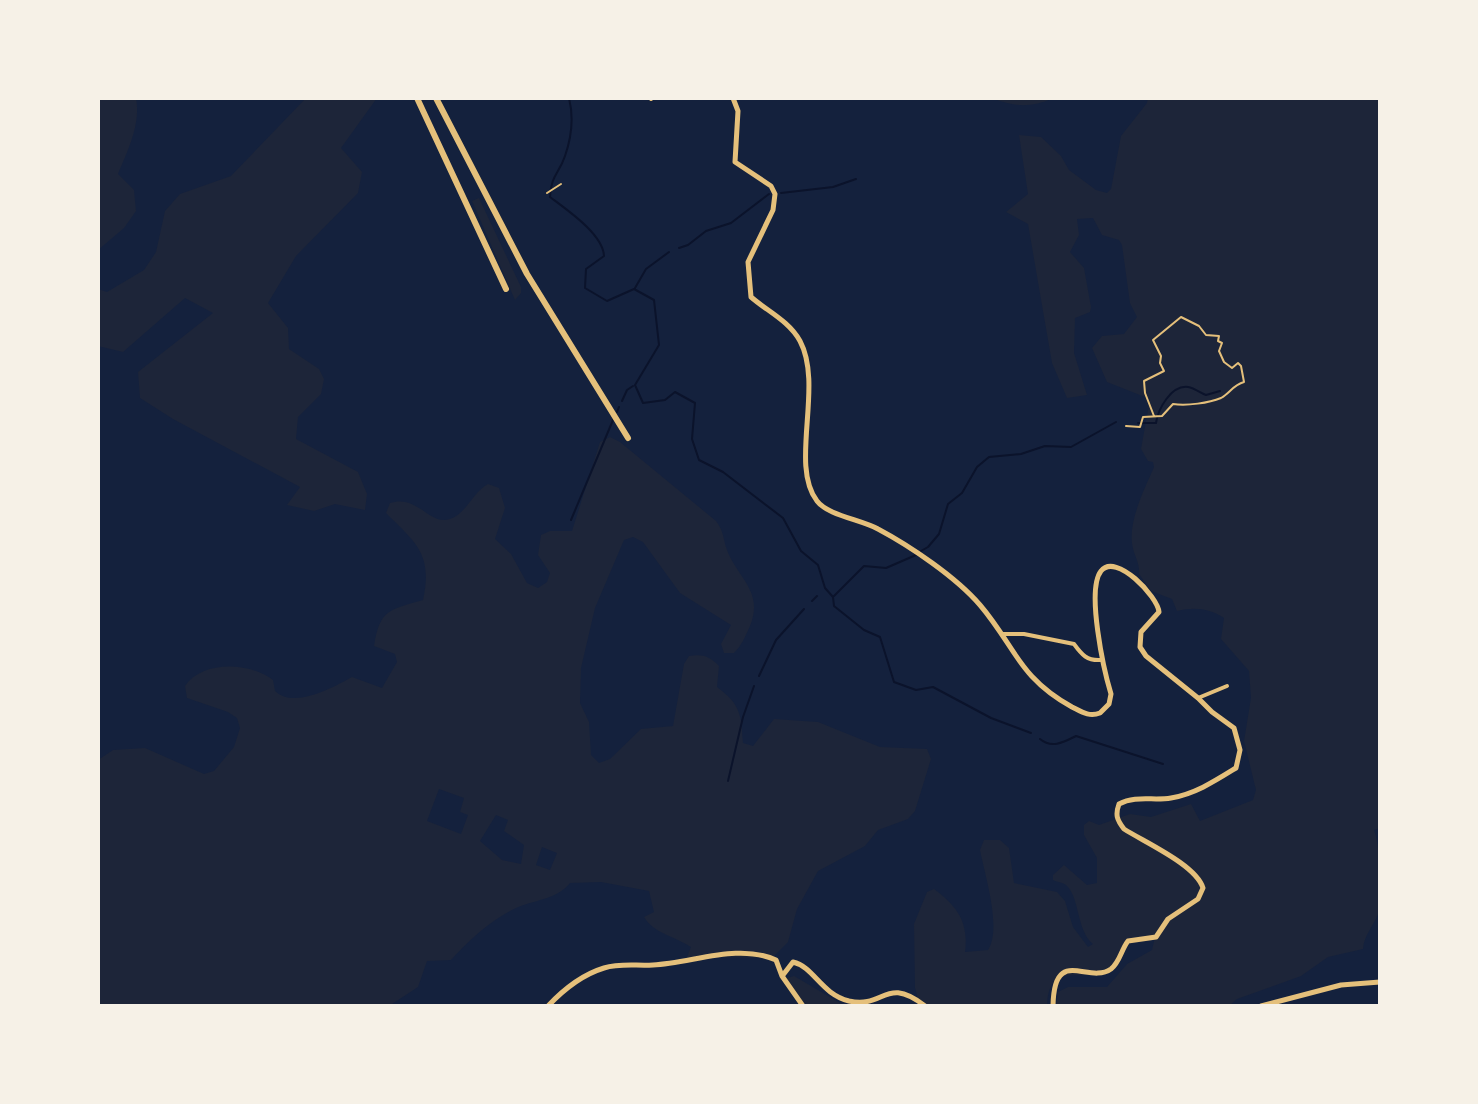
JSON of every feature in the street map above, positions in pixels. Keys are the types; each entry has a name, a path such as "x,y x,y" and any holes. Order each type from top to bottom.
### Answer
{"highway":[{"path":"417,98 506,289"},
{"path":"436,98 471,171 527,274 628,438"}],"street":[{"path":"733,98 738,111 735,162 771,186 775,194 773,210 748,262 751,297 789,325 801,343 811,393 805,452 807,472 817,501 825,508 877,528 919,556 979,604 1021,665 1041,687 1085,714 1100,713 1109,704 1111,694 1101,660 1096,583 1106,566 1122,569 1158,603 1159,612 1141,632 1140,647 1156,666 1234,728 1240,750 1236,768 1184,796 1127,799 1119,804 1116,813 1124,829 1200,877 1203,888 1198,899 1168,919 1156,937 1128,941 1117,963 1108,971 1097,973 1075,969 1064,973 1057,979 1053,1006"},
{"path":"1000,635 1024,634 1074,644 1083,656 1101,660"},
{"path":"1198,698 1227,686"},
{"path":"548,1006 564,989 583,976 605,967 654,965 751,953 776,960 782,976 803,1006"},
{"path":"782,976 793,962 800,963 836,997 867,1002 895,991 905,993 925,1006"},
{"path":"1261,1006 1341,985 1380,982"}],"path":[{"path":"547,193 561,184"},
{"path":"1126,426 1140,423 1143,417 1155,416 1173,404 1209,402 1220,398 1235,384 1244,382 1238,363 1232,368 1224,362 1219,351 1222,343 1218,341 1219,336 1206,335 1199,326 1181,317 1153,340 1164,371 1144,381 1145,393 1155,416"}],"shaded area":[{"path":"98,98 136,98 137,117 133,137 118,174 134,190 136,211 124,228 98,250"},
{"path":"306,98 377,98 341,148 362,172 358,193 296,256 268,303 288,328 289,349 319,369 324,379 321,394 298,417 296,439 358,472 367,494 365,510 335,504 314,511 287,505 300,487 140,398 138,372 213,313 185,298 123,352 98,346 98,289 107,292 144,270 156,252 165,211 180,194 231,176"},
{"path":"992,98 1053,98 1022,105"},
{"path":"1148,98 1380,98 1380,828 1374,830 1380,872 1380,907 1363,949 1328,957 1301,976 1237,999 1229,1006 1056,1006 1058,992 1068,987 1107,987 1127,964 1152,950 1155,937 1123,944 1114,963 1105,971 1059,978 1049,992 1047,1006 920,1006 915,988 914,924 927,892 934,889 955,908 963,923 965,952 988,950 992,940 993,916 980,850 984,840 1000,840 1009,848 1014,883 1057,892 1065,901 1073,927 1088,947 1093,944 1084,931 1074,897 1064,884 1053,880 1053,875 1064,865 1087,885 1097,883 1097,858 1084,835 1084,825 1089,821 1099,825 1130,814 1151,817 1191,804 1200,821 1253,800 1256,790 1244,741 1251,698 1249,671 1221,639 1224,618 1201,609 1177,611 1172,599 1151,591 1139,574 1132,534 1138,504 1154,467 1141,449 1150,399 1107,382 1092,348 1102,336 1124,334 1137,317 1130,303 1122,245 1119,240 1102,235 1093,218 1077,219 1079,235 1070,252 1084,268 1091,307 1090,312 1075,318 1074,353 1087,395 1067,398 1052,363 1028,224 1006,212 1028,194 1019,135 1041,137 1061,156 1069,170 1096,190 1107,193 1111,189 1121,136"},
{"path":"479,198 521,287 521,293 515,300 472,201"},
{"path":"610,437 620,442 716,521 754,603 750,626 741,644 734,653 724,653 721,644 731,625 680,593 643,542 633,537 624,540 595,608 581,668 580,703 589,722 591,755 599,763 610,759 641,729 673,726 684,664 689,656 702,656 719,666 717,687 731,699 738,711 743,743 753,746 774,719 818,722 880,747 927,749 931,759 915,811 908,819 878,830 865,846 818,871 797,909 788,942 774,956 687,957 691,947 659,931 644,917 654,912 649,891 601,882 570,883 558,893 497,919 472,938 451,960 427,961 418,987 389,1006 98,1006 98,760 113,750 145,748 204,774 214,771 234,747 240,728 237,718 187,698 185,686 193,678 214,668 240,667 263,674 273,680 275,691 292,698 313,695 352,677 382,688 397,662 395,654 374,646 379,625 394,609 423,600 426,584 420,550 386,513 390,503 408,503 443,520 461,513 488,484 499,488 505,508 495,539 511,554 527,583 538,588 547,582 550,573 538,555 541,535 550,531 572,531 600,442","holes":["439,789 464,798 460,812 468,815 461,834 427,821","496,815 508,820 504,831 524,845 521,864 502,860 480,841","542,847 557,853 550,870 536,865"]},
{"path":"794,976 845,1006 808,1006 788,988 784,979"}],"waterway":[{"path":"569,98 571,134 550,197 583,223 602,248 604,256 586,269 585,288 607,301 634,289 654,300 659,345 635,385 643,403 665,400 675,392 695,403 692,439 699,460 723,472 783,518 801,551 818,565 834,606 864,630 880,637 894,682 916,690 933,687 991,718 1031,733"},
{"path":"781,193 833,187 856,179"},
{"path":"679,248 706,231 731,223 769,194"},
{"path":"635,288 646,269 669,252"},
{"path":"622,401 627,390 633,386"},
{"path":"1138,423 1156,423 1166,399 1182,387 1206,395 1220,391"},
{"path":"617,412 619,407"},
{"path":"571,520 613,420"},
{"path":"921,551 939,534 948,504 962,493 977,467 989,457 1021,454 1045,446 1071,447 1116,422"},
{"path":"834,596 864,566 886,568 916,555"},
{"path":"812,601 817,596"},
{"path":"759,676 776,640 804,609"},
{"path":"728,781 743,717 754,686"},
{"path":"1040,739 1054,744 1076,736 1163,764"}]}
